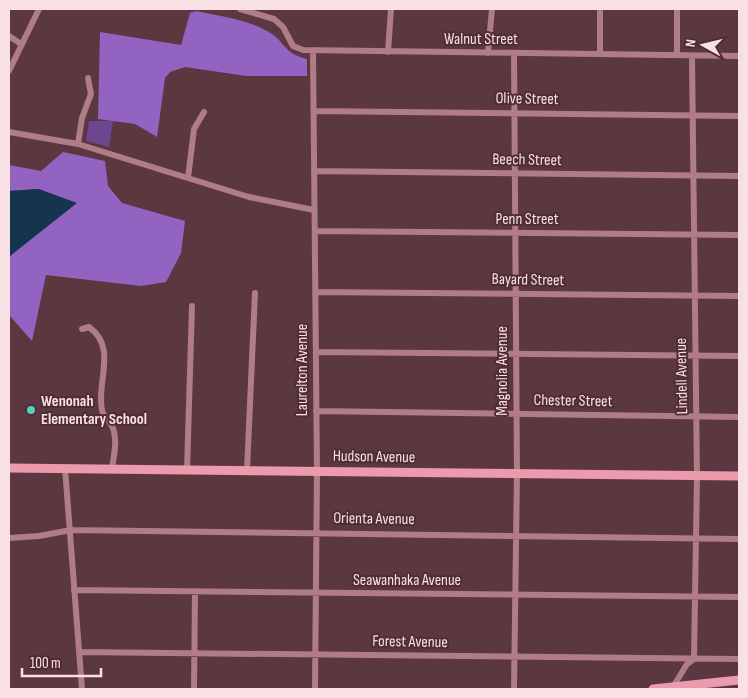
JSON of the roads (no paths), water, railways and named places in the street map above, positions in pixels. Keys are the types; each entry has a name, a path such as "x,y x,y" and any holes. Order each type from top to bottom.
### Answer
{"street":[{"path":"9,70 39,9"},
{"name":"Walnut Street","path":"240,9 274,19 283,27 293,46 313,50 739,56"},
{"path":"388,52 391,9"},
{"path":"488,53 492,9"},
{"path":"600,9 600,54"},
{"path":"677,9 677,55"},
{"path":"9,36 21,44"},
{"name":"Laurelton Avenue","path":"313,50 317,471 315,689"},
{"name":"Magnolia Avenue","path":"514,52 517,473 514,689"},
{"name":"Lindell Avenue","path":"692,56 697,476 694,659"},
{"path":"78,144 82,118 92,94 88,78"},
{"name":"Olive Street","path":"314,111 739,116"},
{"path":"188,178 194,129 204,112"},
{"path":"9,132 78,144 249,197 314,210"},
{"name":"Beech Street","path":"314,171 739,176"},
{"name":"Penn Street","path":"315,231 739,235"},
{"name":"Bayard Street","path":"316,292 739,296"},
{"path":"247,470 256,293"},
{"path":"187,471 192,306"},
{"path":"82,329 89,327 96,332 104,348 102,410 115,438 112,468"},
{"path":"316,352 739,356"},
{"name":"Chester Street","path":"316,411 739,417"},
{"name":"Hudson Avenue","path":"9,468 739,476"},
{"path":"64,468 82,689"},
{"name":"Orienta Avenue","path":"9,538 39,536 70,530 516,535 697,540 739,539"},
{"name":"Seawanhaka Avenue","path":"74,590 739,598"},
{"path":"194,689 195,592"},
{"name":"Forest Avenue","path":"80,652 739,659"},
{"path":"673,688 687,664 694,659"},
{"path":"653,689 739,680"}],"water":[{"path":"39,189 77,203 10,256 9,191"}],"place":[{"name":"Wenonah Elementary School","path":"31,410"}]}
